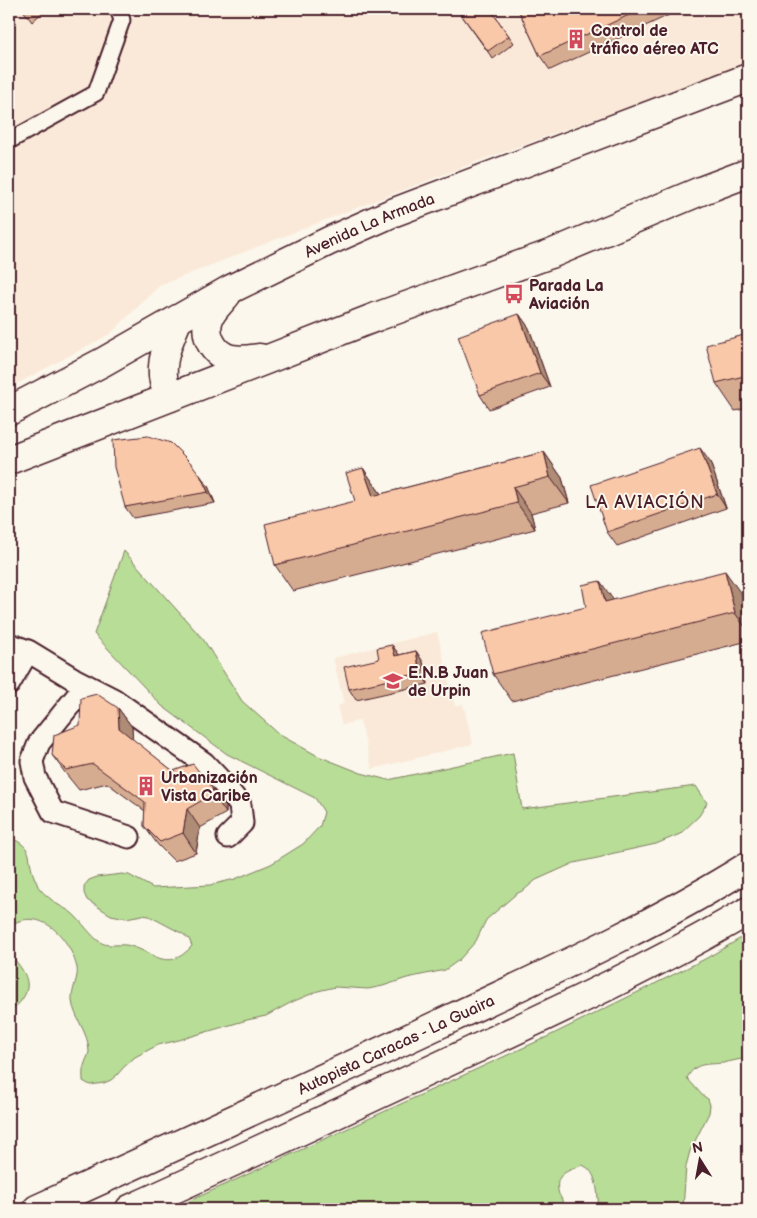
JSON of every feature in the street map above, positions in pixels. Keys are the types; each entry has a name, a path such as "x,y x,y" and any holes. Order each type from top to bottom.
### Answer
{"main road":[{"name":"Avenida La Armada","path":"9,411 103,362 231,289 329,241 392,214 748,78"},
{"path":"9,460 376,317 553,253 748,173"},
{"path":"231,289 210,315 207,326 212,346 220,354 232,359 272,357"},
{"path":"170,397 164,383 163,369 169,341 178,319"},
{"name":"Autopista Caracas - La Guaira","path":"37,1209 262,1107 572,961 697,897 748,866"},
{"path":"130,1209 287,1138 589,995 748,912"}],"street":[{"path":"9,141 96,93 122,20 118,9"},
{"path":"9,684 18,648 74,680 113,699 204,763 215,775 240,805 242,823 228,837"},
{"path":"86,685 39,743 32,760 35,777 53,812 129,837"}],"shaded area":[{"path":"9,9 748,9 748,63 468,165 159,286 110,334 9,388"},
{"name":"E.N.B Juan de Urpin","path":"437,632 455,706 463,704 473,744 372,769 360,720 342,725 337,706 344,704 333,658"}],"green space":[{"path":"124,551 203,639 242,701 280,735 318,756 361,773 388,780 513,753 522,809 696,786 707,803 699,816 680,834 656,844 574,863 536,880 516,894 486,920 476,941 459,960 445,970 368,989 335,987 318,991 266,1016 158,1045 135,1057 111,1080 90,1085 83,1081 83,1068 89,1052 87,1038 73,1007 72,1001 77,968 68,946 61,936 43,922 32,919 9,926 9,837 18,841 27,849 32,871 40,889 57,904 70,911 97,940 103,944 126,945 167,960 175,959 192,946 189,939 149,916 142,915 126,918 111,915 87,900 84,886 89,880 97,877 122,874 129,875 153,888 210,885 235,879 271,864 303,844 320,826 324,812 315,798 227,754 162,706 94,634"},
{"path":"748,934 748,1058 698,1066 687,1078 708,1099 710,1105 709,1113 690,1151 686,1166 683,1209 599,1209 594,1178 588,1168 582,1165 564,1173 559,1180 558,1190 562,1209 172,1209 549,1036 705,959"},
{"path":"9,952 21,968 27,985 22,1000 9,1013"}],"building":[{"path":"457,9 490,9 509,36 488,51"},
{"path":"518,9 642,9 540,56"},
{"path":"519,314 540,373 480,395 458,336"},
{"path":"748,334 748,375 716,383 706,345"},
{"path":"148,436 171,443 191,463 200,475 208,492 125,507 114,467 113,440"},
{"path":"700,448 717,494 607,532 591,485"},
{"path":"544,452 550,477 513,487 517,503 275,565 265,524 355,501 346,473 363,468 373,496"},
{"path":"725,571 735,613 493,674 482,633 586,607 582,585 600,581 605,602"},
{"path":"392,645 395,656 416,651 420,673 349,689 344,667 379,659 377,648"},
{"name":"Urbanización Vista Caribe","path":"97,694 118,708 119,728 173,771 193,764 212,788 213,794 187,809 183,833 160,842 144,826 145,802 93,764 66,770 52,755 54,735 80,725 81,698"}],"place":[{"name":"Control de tráfico aéreo ATC","path":"576,39"},
{"name":"Parada La Aviación","path":"514,294"},
{"name":"E.N.B Juan de Urpin","path":"393,681"},
{"name":"Urbanización Vista Caribe","path":"146,786"}],"district":[{"name":"LA AVIACIÓN","path":"645,502"}]}
